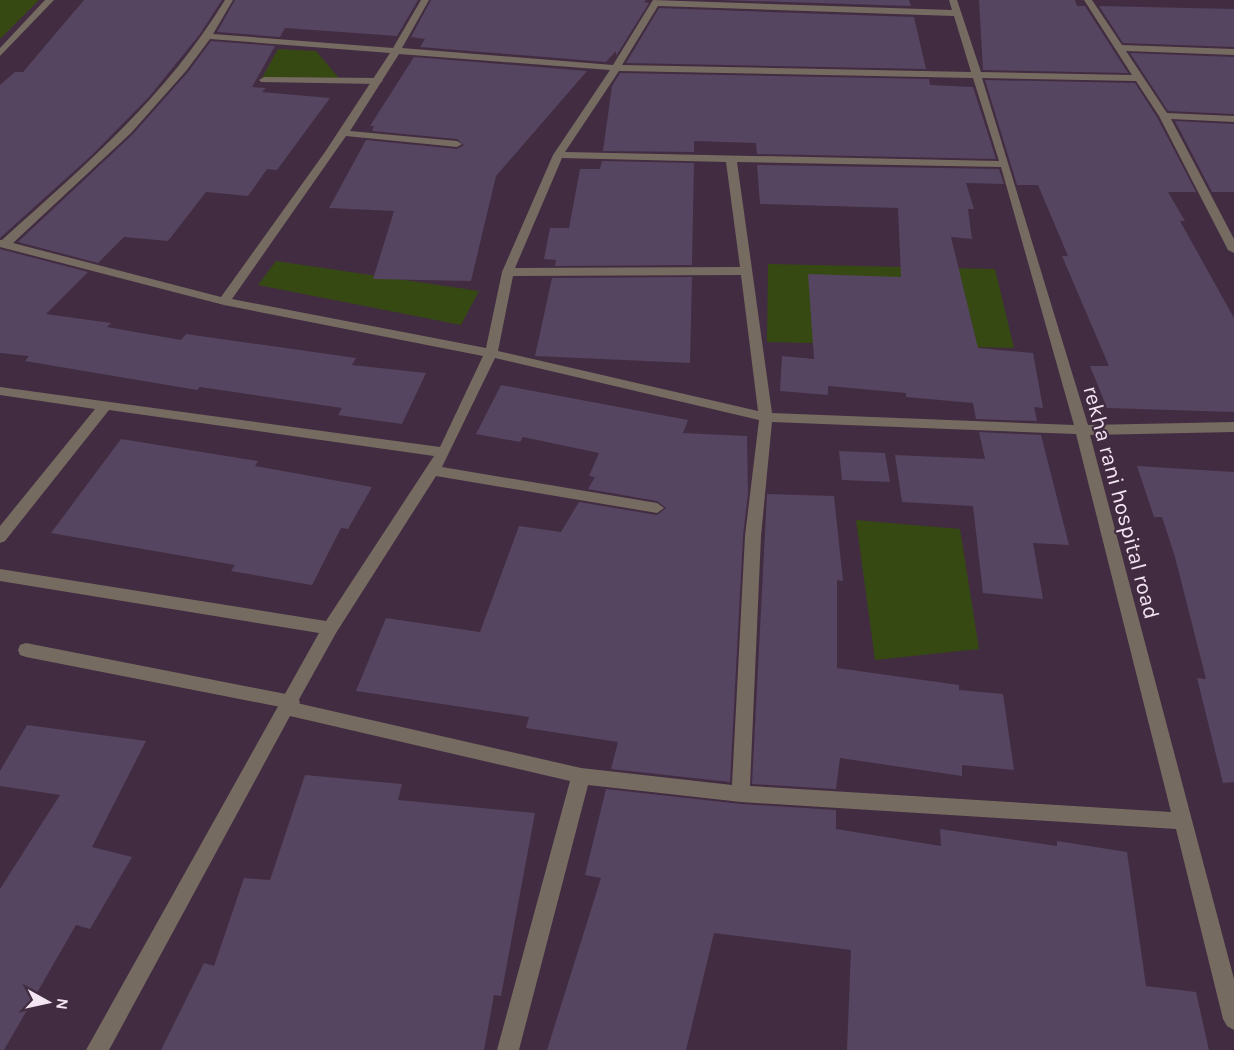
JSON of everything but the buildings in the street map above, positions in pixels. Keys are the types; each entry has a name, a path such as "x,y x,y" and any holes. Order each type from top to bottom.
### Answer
{"street":[{"path":"0,53 50,0"},
{"path":"2,243 154,106 210,36 229,0"},
{"path":"224,301 344,133 398,50 425,0"},
{"path":"1088,0 1164,116 1234,250"},
{"path":"97,1050 290,705 330,627 444,452 491,353 507,272 558,154 616,68 656,2 954,7"},
{"name":"rekha rani hospital road","path":"954,7 978,75 1083,430 1234,1019"},
{"path":"210,36 616,68 1139,78"},
{"path":"1119,48 1234,52"},
{"path":"264,80 378,81"},
{"path":"1164,116 1234,118"},
{"path":"344,133 457,144"},
{"path":"558,154 731,160 1005,164"},
{"path":"731,160 766,417 753,536 741,794"},
{"path":"2,243 224,301 491,353 766,417 1083,430 1234,427"},
{"path":"507,272 746,271"},
{"path":"0,391 444,452"},
{"path":"0,537 104,406"},
{"path":"432,471 657,508"},
{"path":"0,575 330,627"},
{"path":"26,650 290,705 581,776 741,794 1183,821"},
{"path":"508,1050 581,776"}],"green space":[{"path":"0,0 39,0 0,39"},
{"path":"278,49 316,51 339,78 262,78"},
{"path":"276,261 479,291 461,325 258,285"},
{"path":"768,264 995,269 1014,348 767,342"},
{"path":"856,520 960,529 979,649 875,660"}]}
